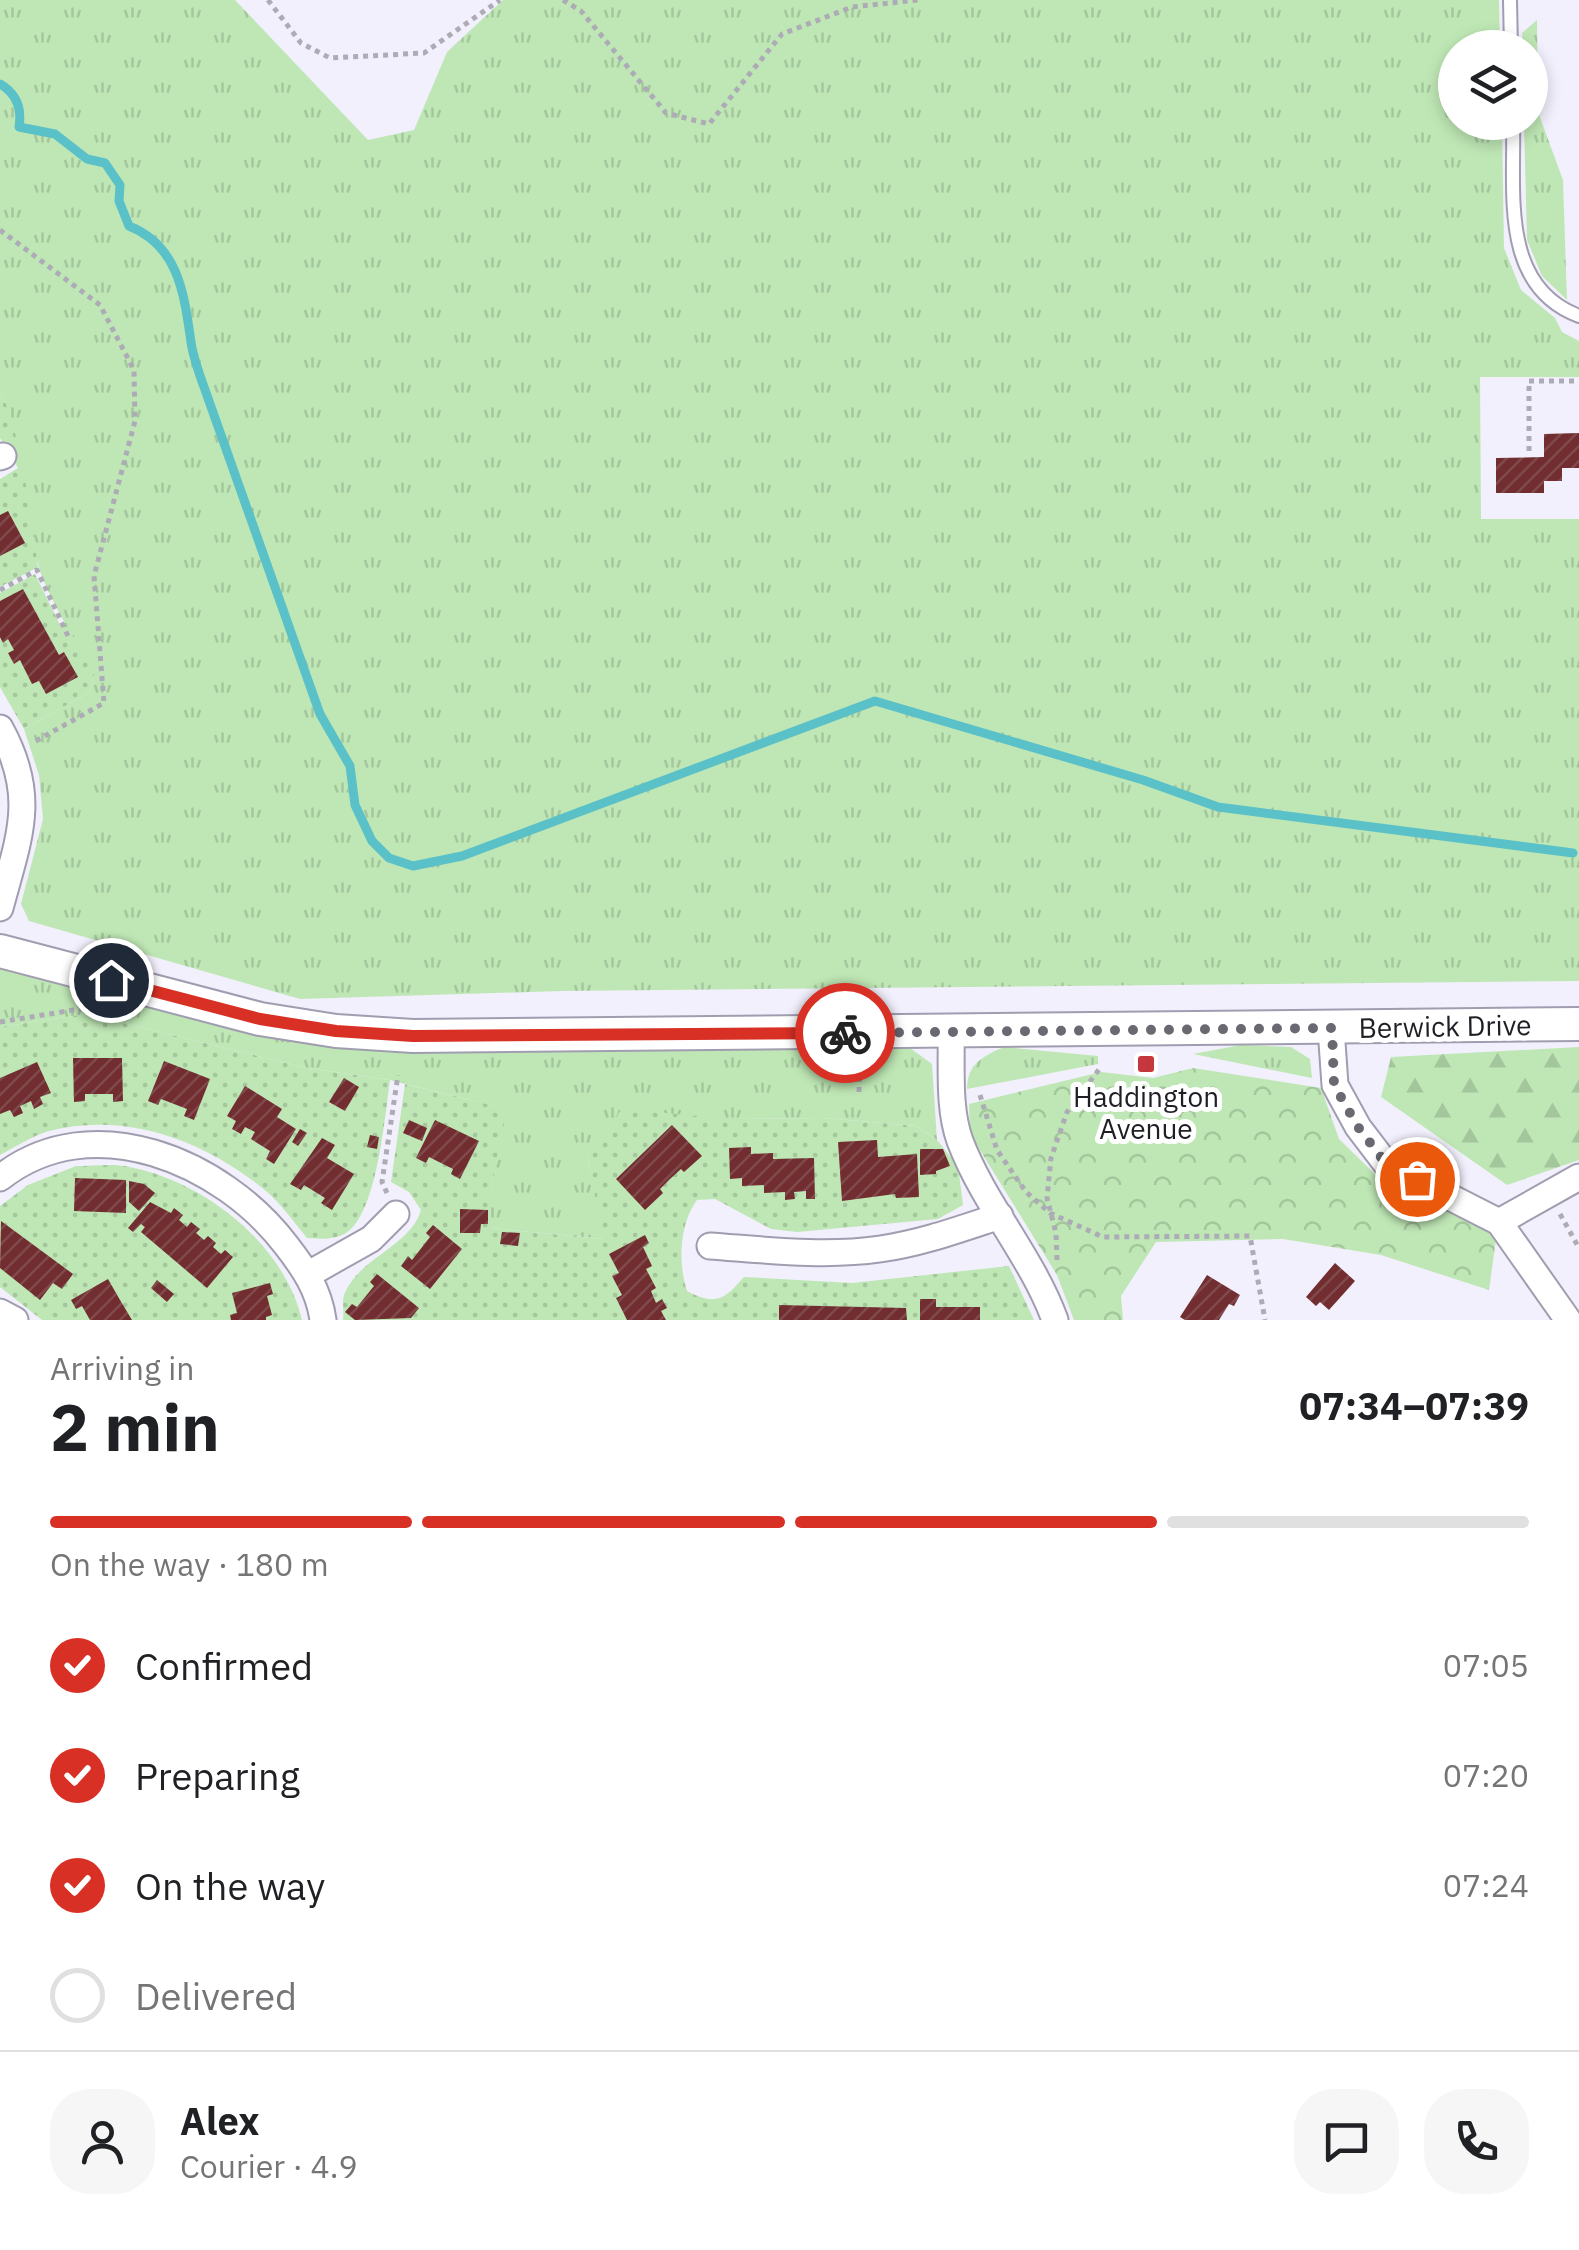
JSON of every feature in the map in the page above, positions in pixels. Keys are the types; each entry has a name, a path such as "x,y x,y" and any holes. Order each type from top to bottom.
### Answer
{"street":[{"path":"0,728 14,754 23,787 22,825 0,908"},
{"name":"Berwick Drive","path":"0,951 260,1019 336,1031 413,1036 1579,1024"},
{"path":"1332,1028 1334,1085 1358,1127 1387,1165 1499,1222 1568,1320"},
{"path":"951,1032 953,1098 960,1140 1045,1292 1055,1320"},
{"path":"0,1178 47,1154 92,1144 136,1147 179,1160 226,1187 272,1226 309,1274 323,1320"},
{"path":"1499,1222 1579,1177"},
{"path":"309,1274 371,1239 396,1214"},
{"path":"710,1246 792,1252 878,1249 936,1238 1000,1216"},
{"path":"0,1312 15,1320"}],"lane":[{"path":"1510,0 1511,30"},
{"path":"1514,140 1516,228 1521,259 1546,295 1579,315"}],"path":[{"path":"268,0 301,43 330,58 424,54 500,0"},
{"path":"563,0 581,11 666,113 709,124 782,34 852,7 918,0"},
{"path":"0,230 100,304 134,370 135,422 94,576 104,702 14,754"},
{"path":"1529,452 1529,381 1579,381"},
{"path":"0,590 37,570 68,636"},
{"path":"0,1022 86,1008"},
{"path":"1045,1292 1058,1275 1056,1233 1046,1198 1051,1158 1067,1112 1100,1068"},
{"path":"396,1214 382,1182 398,1075"},
{"path":"979,1092 998,1150 1026,1192 1050,1213 1103,1237 1250,1236 1265,1320"},
{"path":"1549,1194 1579,1248"}],"green space":[{"path":"0,0 235,0 368,140 414,130 447,52 503,0 1499,0 1500,30 1438,30 1438,140 1502,140 1504,248 1521,290 1555,318 1562,332 1579,341 1579,377 1480,377 1481,519 1579,519 1579,981 562,991 300,999 29,921 21,904 43,819 39,775 24,729 90,692 94,675 38,564 14,432 0,389"},
{"path":"1548,139 1563,180 1567,300 1542,276 1527,240 1524,140"},
{"path":"0,389 20,454 38,567 0,587 0,479 18,468 0,438"},
{"path":"35,574 60,625 67,622 94,675 90,692 24,729 0,687 0,593"},
{"path":"0,967 376,1050 910,1048 932,1064 937,1140 916,1126 825,1118 731,1119 587,1154 604,1239 491,1228 491,1189 506,1109 390,1080 307,1068 86,1014 0,1027"},
{"path":"86,1014 307,1068 390,1080 378,1162 357,1222 337,1237 307,1238 272,1196 242,1173 191,1145 136,1128 79,1126 49,1131 0,1155 0,1027"},
{"path":"1241,1045 1291,1047 1310,1059 1312,1078 1193,1054"},
{"path":"1004,1047 1098,1056 1098,1064 967,1089 970,1073 978,1062"},
{"path":"1579,1047 1579,1160 1507,1185 1381,1097 1391,1057"},
{"path":"1193,1068 1321,1088 1339,1139 1380,1179 1497,1232 1489,1290 1381,1255 1283,1239 1156,1242 1121,1296 1123,1320 1074,1320 1057,1275 970,1134 969,1104 1101,1072 1153,1078"},
{"path":"405,1084 507,1109 491,1189 491,1228 603,1239 587,1154 622,1109 731,1119 825,1118 916,1126 937,1140 958,1166 963,1205 938,1219 797,1232 771,1229 715,1199 697,1200 682,1244 687,1291 713,1299 731,1291 744,1277 852,1283 1009,1266 1034,1320 343,1320 344,1295 351,1282 406,1234 421,1210 409,1192 391,1182"},
{"path":"76,1166 130,1167 158,1175 213,1202 259,1242 278,1266 293,1292 302,1320 42,1320 0,1287 0,1206 28,1185"}],"building":[{"path":"1579,433 1579,468 1562,468 1562,481 1544,481 1544,493 1496,493 1496,458 1544,457 1544,434"},
{"path":"8,511 25,543 0,556 0,515"},
{"path":"23,589 59,655 64,652 78,677 46,694 39,681 32,684 20,660 14,664 8,653 14,650 8,639 3,643 0,637 0,601"},
{"path":"73,1058 122,1058 123,1101 113,1102 113,1094 85,1094 85,1101 74,1102"},
{"path":"164,1061 210,1079 194,1120 184,1116 187,1109 161,1099 158,1105 148,1101"},
{"path":"37,1062 51,1093 40,1097 43,1104 34,1109 31,1101 20,1106 23,1113 14,1117 10,1110 0,1114 0,1078"},
{"path":"344,1078 359,1087 345,1111 329,1102"},
{"path":"245,1086 282,1109 277,1117 296,1129 274,1164 266,1159 270,1151 251,1139 255,1132 245,1127 241,1134 232,1129 236,1121 227,1116"},
{"path":"409,1120 427,1128 422,1141 403,1133"},
{"path":"435,1120 479,1141 460,1179 451,1174 453,1169 429,1157 426,1163 416,1158"},
{"path":"672,1125 702,1156 670,1179 660,1189 663,1193 645,1210 616,1179"},
{"path":"300,1129 307,1133 298,1146 292,1142"},
{"path":"370,1135 379,1137 377,1149 367,1147"},
{"path":"322,1138 335,1145 327,1158 354,1174 332,1210 321,1203 325,1198 304,1185 301,1190 290,1184"},
{"path":"877,1140 878,1157 917,1154 919,1197 896,1198 895,1194 842,1201 838,1142"},
{"path":"751,1147 751,1154 773,1153 773,1159 814,1158 815,1199 806,1199 806,1191 794,1192 795,1199 785,1200 785,1192 764,1193 764,1185 742,1186 742,1178 730,1179 729,1148"},
{"path":"920,1149 943,1149 950,1166 936,1174 920,1175"},
{"path":"75,1178 126,1180 126,1213 74,1211"},
{"path":"129,1181 144,1184 155,1193 139,1211 129,1202"},
{"path":"150,1202 171,1213 174,1208 183,1215 179,1220 187,1227 191,1222 200,1229 196,1233 204,1240 208,1236 221,1254 225,1250 233,1257 207,1288 141,1232 145,1227 141,1224 133,1232 128,1228"},
{"path":"460,1209 488,1210 488,1224 481,1224 480,1233 460,1233"},
{"path":"1,1221 73,1274 62,1289 53,1283 40,1300 0,1268"},
{"path":"433,1225 462,1249 430,1289 401,1266 408,1256 412,1260 430,1237 426,1233"},
{"path":"502,1232 520,1233 518,1246 500,1244"},
{"path":"645,1235 649,1243 643,1247 652,1266 646,1269 656,1288 651,1291 656,1303 662,1299 667,1308 661,1311 666,1320 627,1320 616,1298 622,1295 612,1276 619,1273 609,1254"},
{"path":"1335,1263 1355,1281 1329,1310 1306,1297"},
{"path":"377,1274 419,1308 411,1318 355,1320 345,1312 352,1304 357,1307 374,1286 370,1282"},
{"path":"1207,1275 1240,1295 1219,1320 1185,1320 1180,1317"},
{"path":"108,1279 132,1320 90,1320 82,1306 76,1309 71,1300"},
{"path":"157,1280 174,1294 167,1302 151,1288"},
{"path":"270,1283 273,1294 267,1296 272,1315 266,1320 231,1320 230,1315 237,1313 232,1293"},
{"path":"920,1299 936,1299 936,1307 980,1307 980,1320 920,1320"},
{"path":"779,1305 906,1308 907,1320 779,1320"}],"waterway":[{"path":"0,84 17,103 19,127 55,134 87,159 105,163 120,185 119,201 129,226 146,235 169,259 181,289 198,371 320,714 350,766 355,805 372,841 389,858 413,866 462,856 875,701 1143,780 1218,807 1573,853"}],"way so far":[{"path":"845,1033 1332,1028 1334,1085 1358,1127 1387,1165 1417,1179"}],"place":[{"name":"Haddington Avenue","path":"1146,1064"}],"route":[{"path":"111,980 260,1019 336,1031 413,1036 845,1033"}]}
